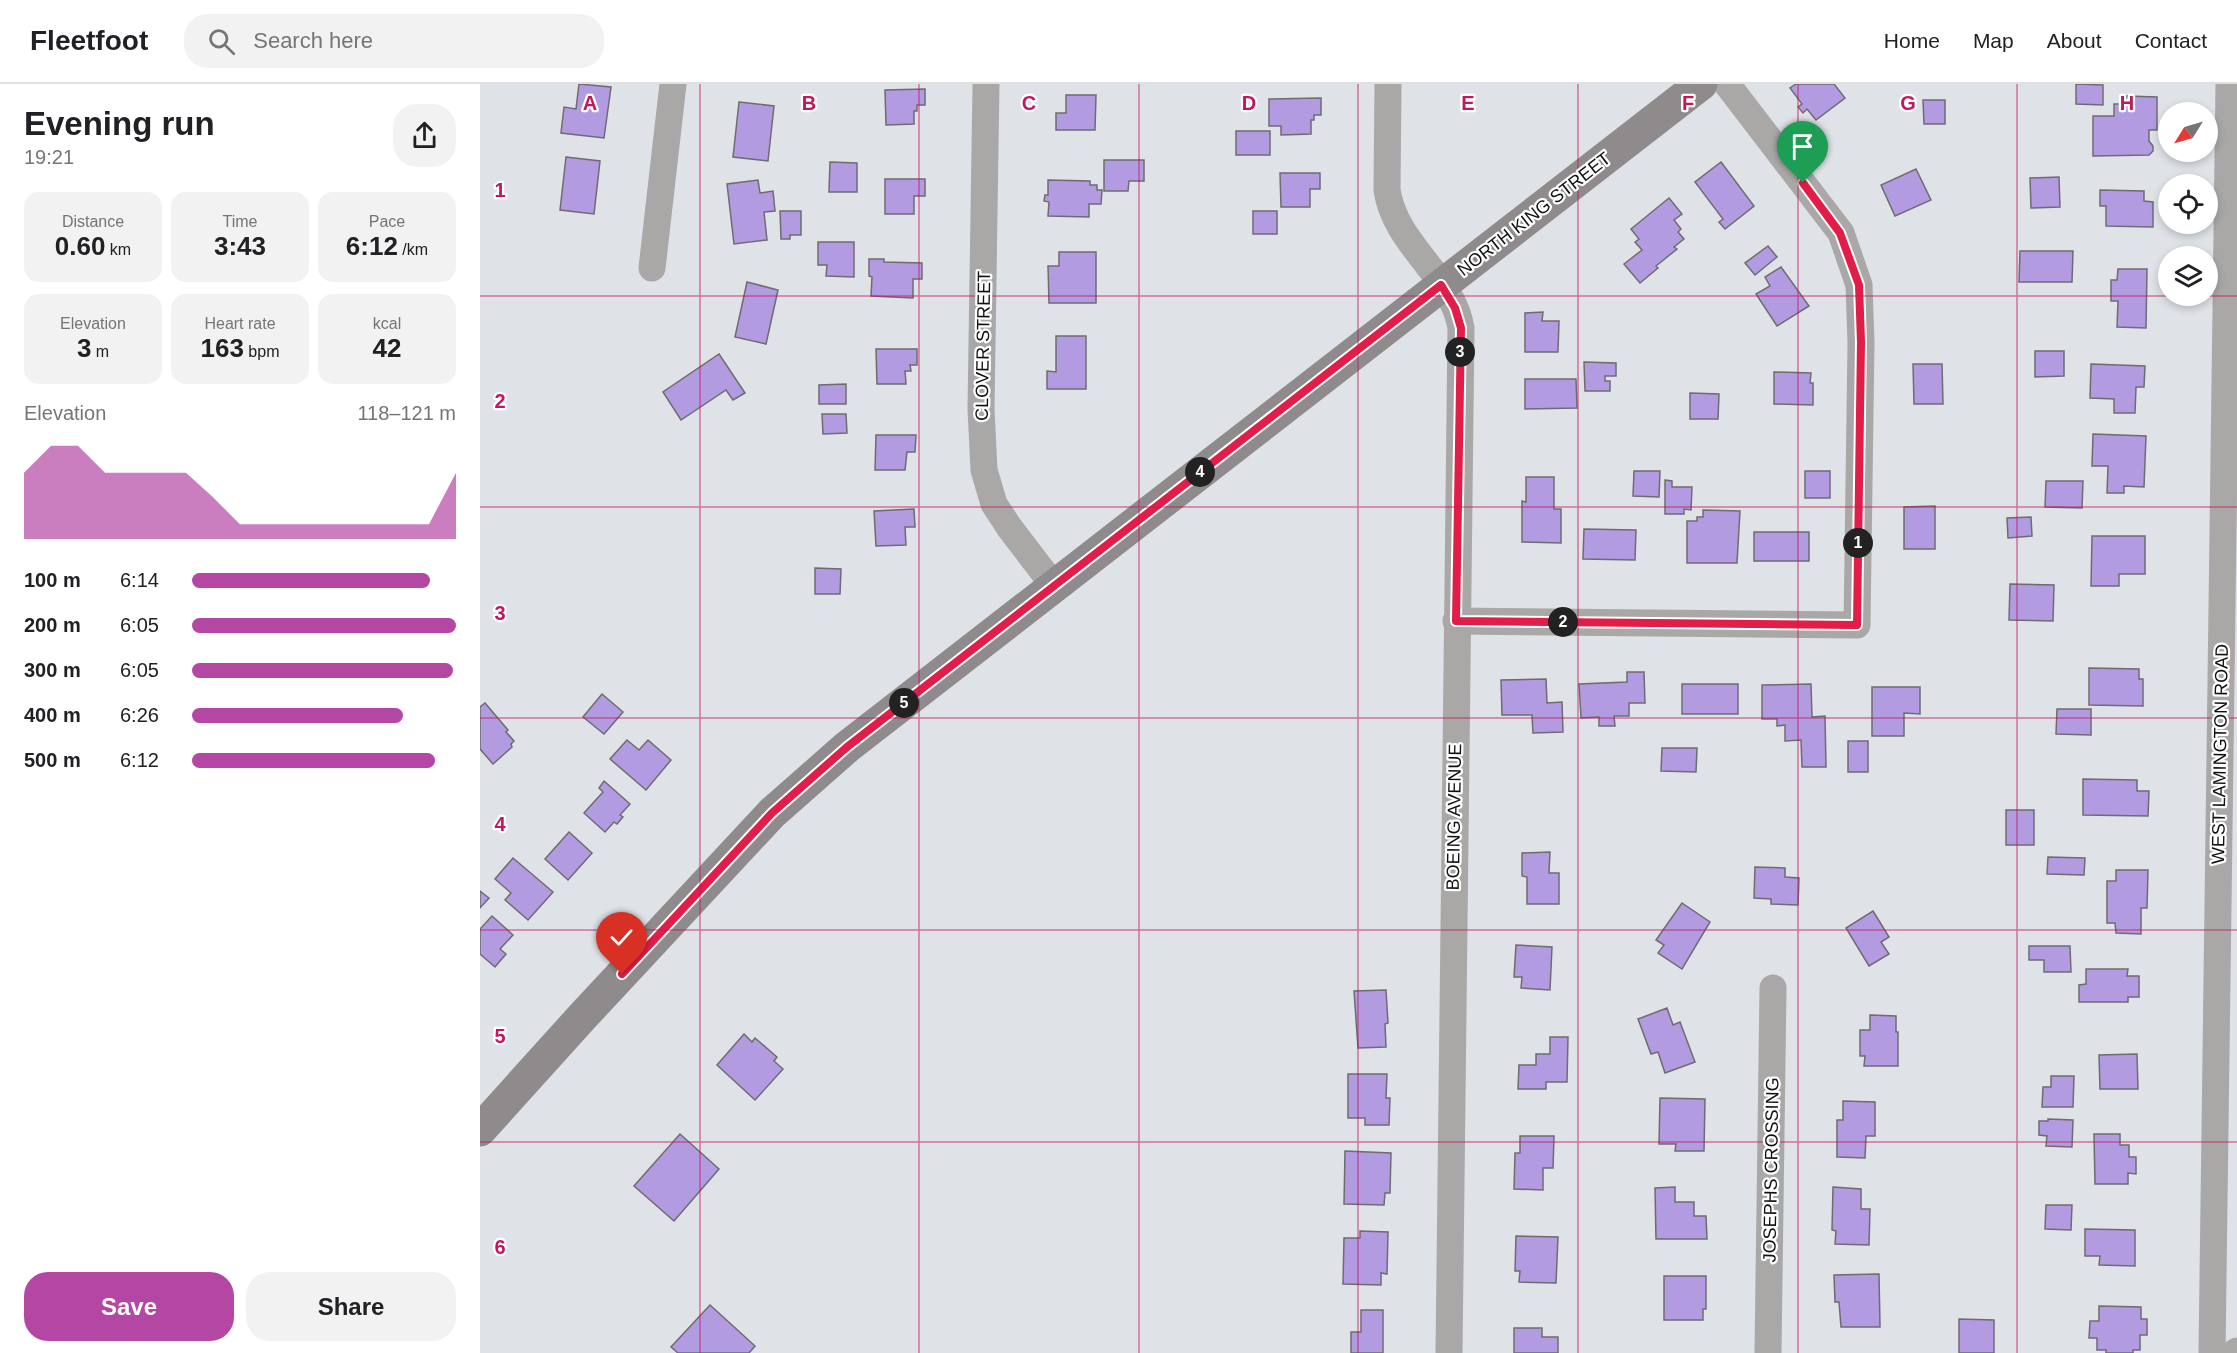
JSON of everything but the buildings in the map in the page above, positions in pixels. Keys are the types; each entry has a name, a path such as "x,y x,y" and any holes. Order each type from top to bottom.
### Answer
{"main road":[{"name":"NORTH KING STREET","path":"480,1130 780,805 847,747 1701,84"}],"street":[{"path":"652,268 673,84"},
{"name":"CLOVER STREET","path":"986,84 981,409 984,470 994,504 1054,586"},
{"name":"BOEING AVENUE","path":"1388,84 1387,190 1389,203 1400,229 1455,308 1461,328 1449,1353"},
{"path":"1456,621 1857,625 1861,342 1859,285 1840,233 1726,84"},
{"name":"WEST LAMINGTON ROAD","path":"2212,1353 2229,84"},
{"name":"JOSEPHS CROSSING","path":"1768,1353 1773,988"}],"route":[{"path":"622,974 772,813 847,747 1441,285 1455,308 1461,328 1456,621 1857,625 1861,342 1859,285 1840,233 1803,183"}]}
